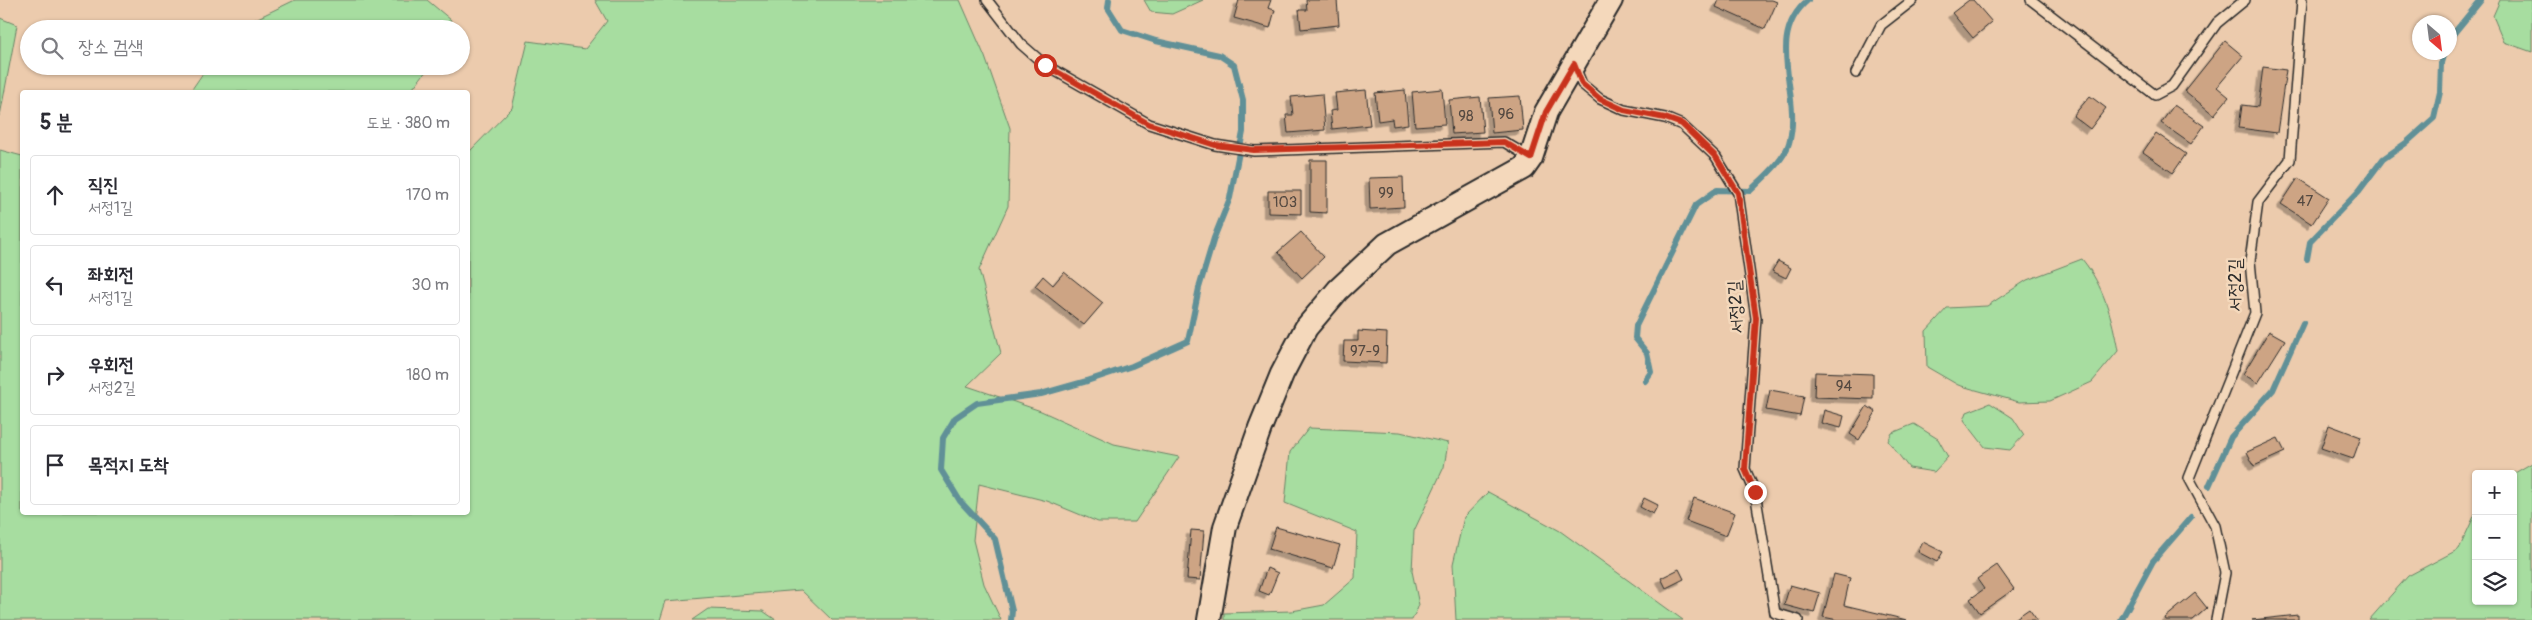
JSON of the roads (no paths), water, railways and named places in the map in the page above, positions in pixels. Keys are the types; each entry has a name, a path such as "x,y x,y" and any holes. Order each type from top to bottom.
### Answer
{"street":[{"path":"1209,620 1225,527 1260,428 1282,374 1306,328 1338,290 1387,244 1524,168 1531,158 1546,112 1611,0"}],"lane":[{"path":"986,0 1021,44 1045,65 1149,124 1215,145 1254,150 1504,142 1531,158"},
{"path":"1856,73 1881,25 1913,0"},
{"path":"2031,0 2155,95 2172,86 2217,23 2245,0"},
{"name":"서정2길","path":"2216,620 2225,573 2215,526 2189,478 2255,313 2250,261 2258,202 2290,160 2302,0"},
{"name":"서정2길","path":"1574,64 1582,84 1600,99 1624,110 1665,118 1682,124 1716,157 1738,193 1756,318 1745,469 1755,492 1775,613 1798,620"}],"waterway":[{"path":"1011,620 1012,611 995,539 960,501 941,470 943,438 955,418 977,403 1041,394 1087,381 1132,366 1188,341 1199,288 1214,238 1230,198 1243,132 1243,100 1234,65 1219,55 1156,41 1122,30 1108,8 1109,0"},
{"path":"1645,381 1651,372 1647,353 1635,338 1636,326 1696,205 1717,190 1750,191 1773,169 1783,156 1789,143 1792,105 1786,49 1788,31 1795,15 1808,0"},
{"path":"2457,29 2481,0"},
{"path":"2307,259 2310,242 2359,191 2383,159 2406,143 2434,118 2440,92 2442,60"},
{"path":"2209,486 2231,437 2273,390 2303,323"},
{"path":"2121,620 2153,561 2191,517"}]}
